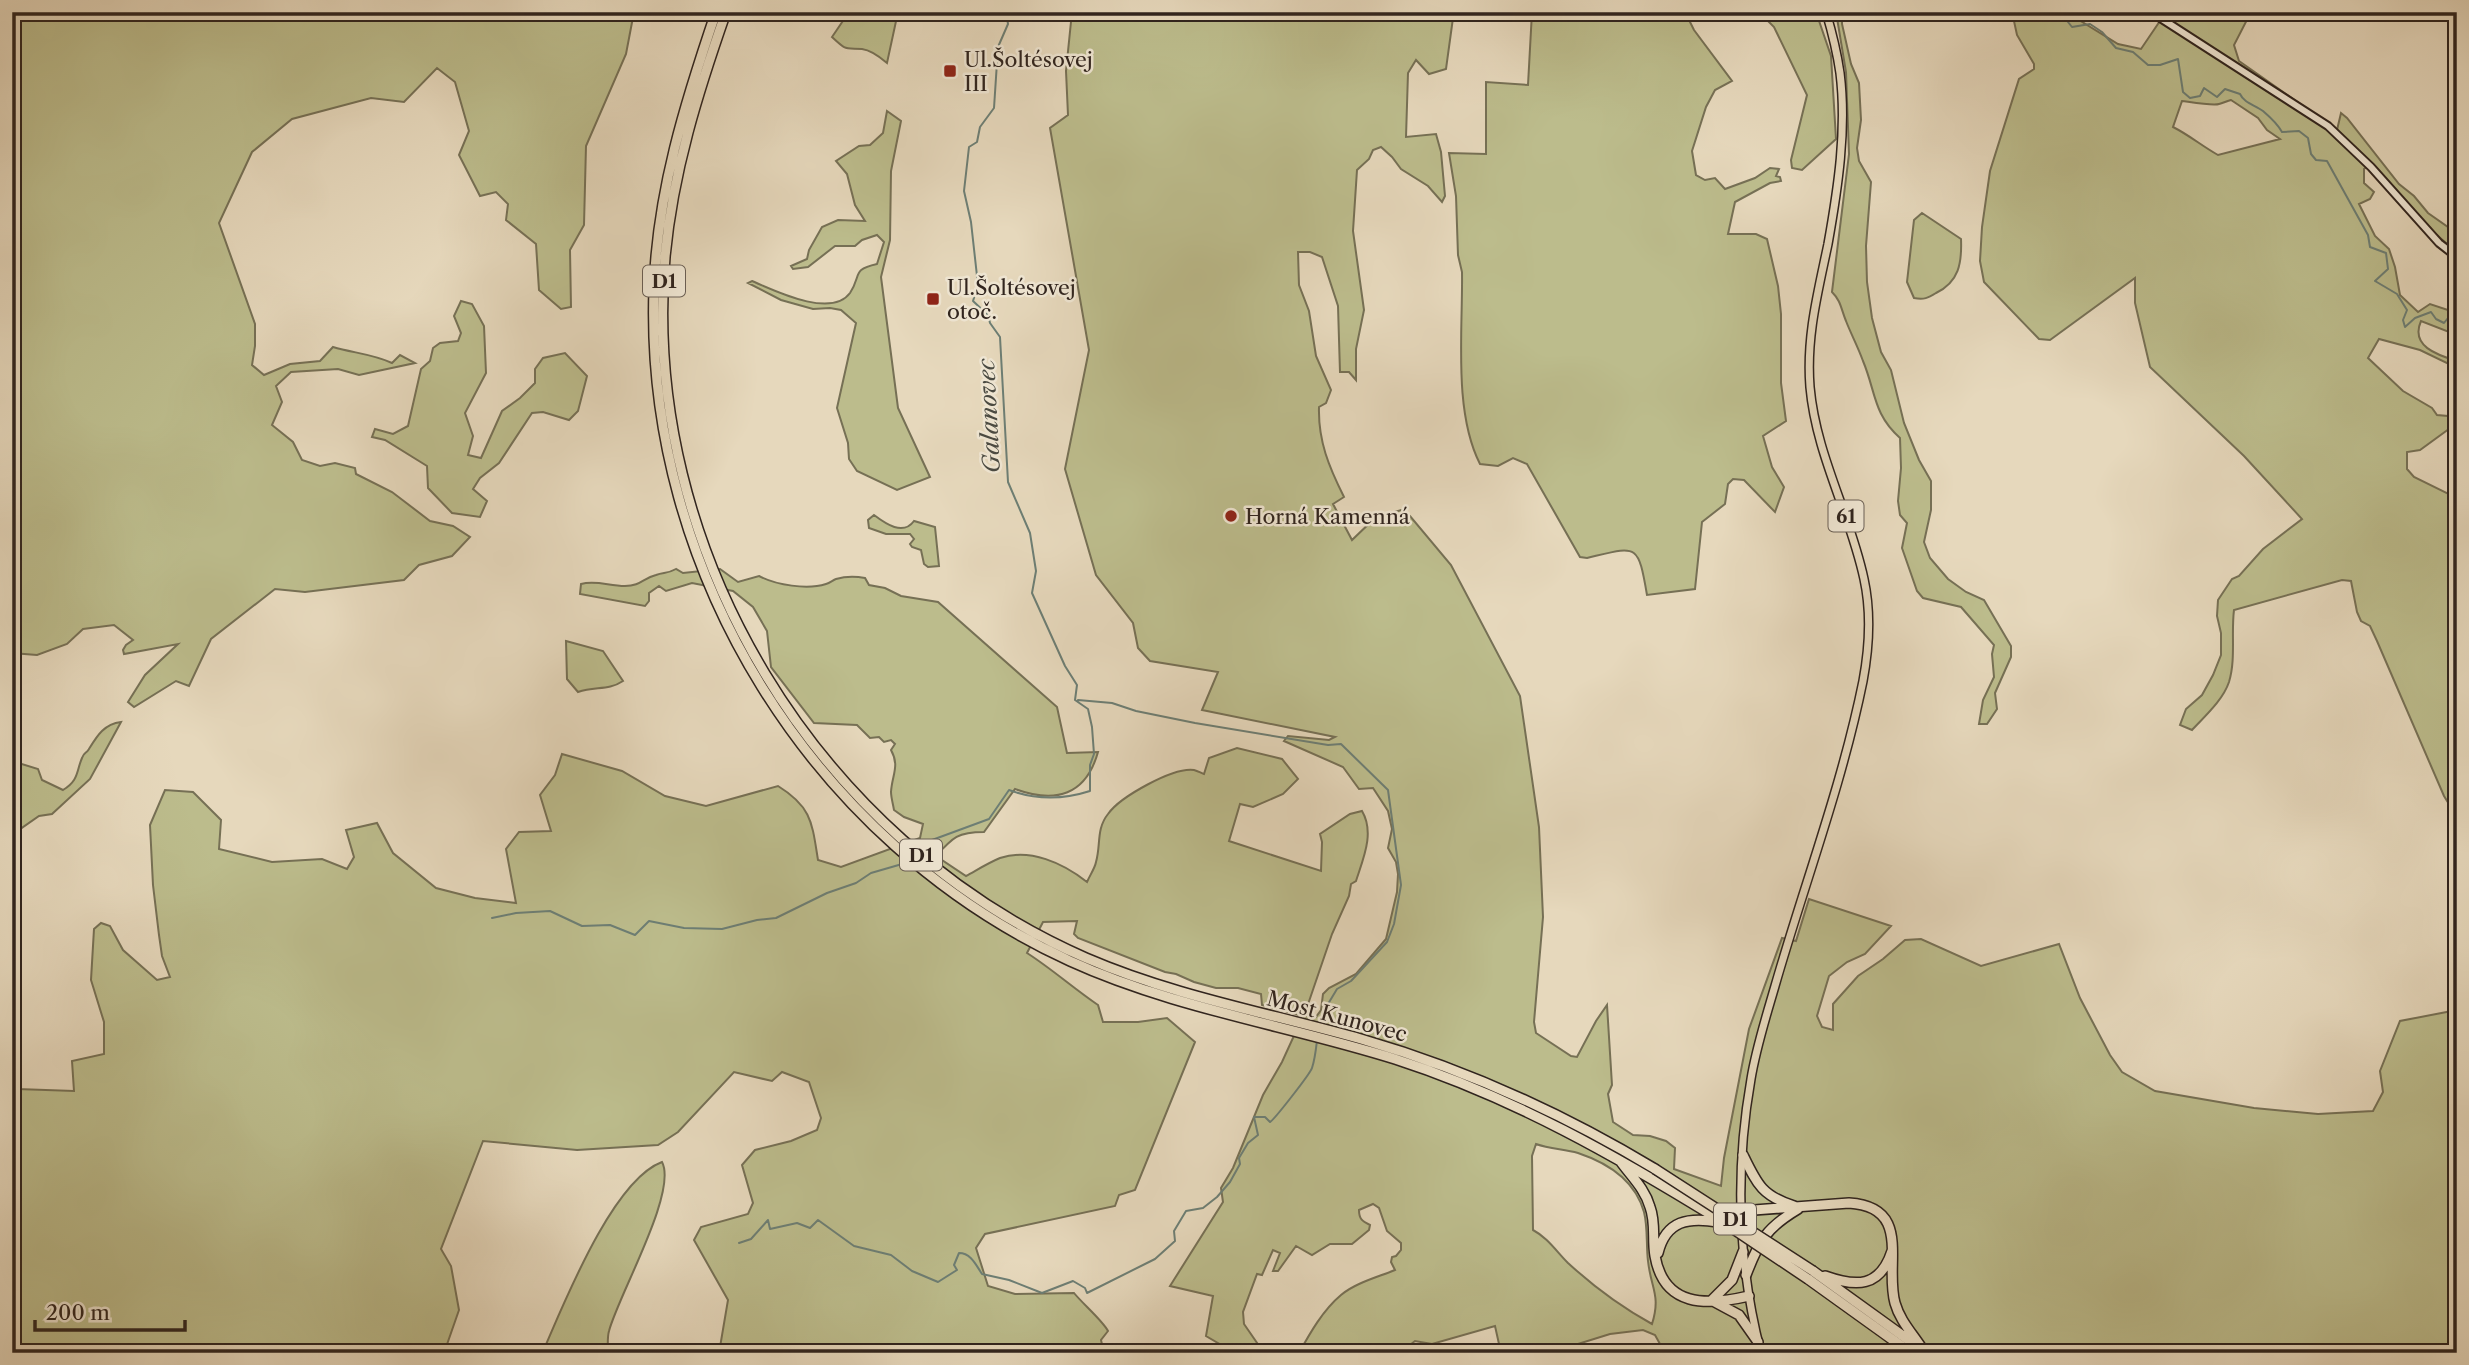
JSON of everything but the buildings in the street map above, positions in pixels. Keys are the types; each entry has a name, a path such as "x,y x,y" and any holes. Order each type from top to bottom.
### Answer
{"highway":[{"name":"D1","path":"701,554 680,503 662,418 655,353 654,289 659,226 670,164 687,100 716,12"},
{"name":"D1","path":"701,554 674,430 665,354 664,290 669,226 679,166 695,102 726,12"},
{"name":"Most Kunovec","path":"701,554 734,629 775,709 869,822 899,850 964,900 1071,961 1121,982 1167,998 1335,1032 1419,1062"},
{"name":"D1","path":"1419,1062 1653,1173 1723,1222 1811,1275 1911,1353"},
{"name":"D1","path":"1419,1062 1532,1103 1594,1134 1925,1351"},
{"path":"1743,1156 1754,1179 1764,1191 1775,1199 1799,1208"},
{"path":"1617,1158 1640,1185 1649,1202 1654,1220 1656,1260 1662,1280 1675,1294 1694,1300 1749,1296"},
{"path":"1741,1211 1844,1203 1866,1205 1880,1213 1888,1223 1893,1246 1895,1302 1903,1321 1925,1351"},
{"path":"1746,1275 1765,1234 1775,1223 1799,1208"},
{"path":"1656,1260 1662,1240 1678,1224 1695,1219 1723,1222"},
{"path":"1811,1275 1844,1283 1864,1282 1875,1277 1884,1268 1893,1246"},
{"path":"1712,1300 1732,1280 1743,1252"},
{"path":"1712,1300 1739,1315 1758,1342"}],"main road":[{"name":"61","path":"1761,1353 1746,1275 1741,1211 1750,1080 1757,1048 1843,763 1863,679 1869,624 1866,583 1857,549 1826,467 1817,434 1809,369 1810,337 1837,188 1843,123 1842,90 1826,12"}],"street":[{"path":"2151,12 2328,126 2371,167 2439,243 2457,257"}],"green space":[{"path":"12,12 634,12 626,54 586,146 584,225 570,250 571,307 561,309 539,290 536,244 506,220 508,204 496,192 480,196 459,155 469,131 455,82 437,68 404,102 371,98 292,119 252,152 219,223 255,324 252,365 264,375 290,364 320,361 333,347 392,363 400,355 415,363 359,375 338,369 291,372 276,386 282,402 272,425 293,442 302,460 320,466 335,463 355,468 356,474 392,492 430,521 453,526 470,537 452,556 419,565 404,580 305,592 275,589 211,639 189,686 176,681 134,707 128,702 145,675 178,644 124,654 126,645 133,640 114,625 83,629 67,644 37,655 12,653"},
{"path":"849,12 898,12 887,63 868,51 843,47 832,37"},
{"path":"1072,12 1449,12 1453,18 1446,69 1429,74 1416,60 1408,73 1406,137 1436,134 1441,152 1445,196 1442,202 1428,186 1401,169 1381,147 1373,150 1369,159 1357,170 1353,231 1364,310 1356,349 1356,380 1349,372 1340,372 1338,306 1322,257 1310,252 1298,252 1299,285 1309,311 1316,356 1331,390 1326,403 1319,407 1320,431 1344,497 1333,504 1352,540 1375,518 1401,510 1410,516 1451,565 1520,696 1539,827 1543,917 1534,1022 1536,1033 1571,1056 1577,1057 1607,1005 1612,1085 1608,1094 1613,1122 1633,1135 1666,1141 1675,1148 1674,1169 1721,1186 1749,1029 1782,938 1796,941 1809,899 1891,926 1865,954 1847,962 1829,976 1817,1016 1822,1027 1833,1030 1833,1004 1858,976 1905,940 1921,939 1981,966 2059,944 2080,998 2122,1072 2155,1091 2254,1108 2318,1114 2373,1111 2383,1092 2380,1071 2400,1021 2457,1010 2457,1353 1665,1353 1655,1335 1643,1330 1610,1334 1549,1353 1501,1353 1495,1326 1432,1344 1415,1341 1404,1353 1299,1353 1334,1301 1360,1284 1395,1270 1392,1257 1401,1250 1401,1243 1387,1231 1379,1208 1373,1204 1359,1210 1362,1219 1370,1225 1369,1230 1352,1244 1330,1244 1312,1255 1296,1246 1278,1271 1273,1271 1280,1253 1273,1250 1262,1275 1257,1274 1243,1312 1244,1324 1264,1353 1235,1353 1206,1336 1213,1296 1170,1286 1223,1202 1221,1188 1233,1168 1263,1095 1303,1016 1262,1005 1261,994 1194,982 1078,938 1074,934 1077,921 1043,922 1027,953 1098,1005 1103,1022 1138,1022 1167,1018 1195,1042 1135,1190 1119,1195 1115,1206 985,1234 976,1248 988,1286 1015,1294 1074,1293 1108,1331 1101,1340 1104,1353 719,1353 728,1300 694,1240 701,1227 748,1214 753,1203 742,1165 755,1150 791,1141 817,1130 821,1118 809,1082 782,1072 772,1081 734,1072 678,1132 658,1145 577,1150 483,1141 441,1249 451,1266 459,1310 444,1353 12,1353 12,1086 17,1089 74,1091 72,1061 104,1054 104,1022 91,980 94,929 101,923 110,926 123,950 157,980 170,977 162,956 159,935 150,825 165,790 193,792 221,820 219,849 272,862 322,859 347,869 354,857 346,830 377,823 393,853 436,888 475,898 516,903 506,849 519,832 551,831 540,795 555,775 562,754 622,771 665,796 706,806 778,786 804,809 812,826 818,860 841,867 920,838 923,824 894,810 891,792 895,766 891,750 895,744 891,740 884,742 879,737 870,738 857,725 814,723 771,667 767,631 753,607 733,591 692,583 666,591 659,586 649,593 649,601 645,606 580,594 581,584 630,586 676,569 683,573 720,569 738,582 759,576 783,584 801,586 818,586 843,577 861,577 865,578 869,585 885,588 901,596 938,602 1057,707 1067,753 1098,752 1093,767 1077,787 1056,795 1044,796 1015,789 984,832 957,837 936,856 966,876 1000,858 1011,855 1034,856 1057,863 1087,882 1095,864 1102,825 1114,807 1148,784 1173,773 1194,770 1204,774 1209,758 1237,748 1282,759 1298,779 1283,794 1253,807 1240,804 1229,841 1321,871 1320,834 1350,814 1362,811 1366,819 1368,837 1362,864 1356,881 1351,884 1349,896 1332,934 1304,1016 1316,1017 1321,1010 1323,994 1356,974 1386,939 1397,892 1398,874 1396,862 1388,848 1392,829 1388,811 1373,788 1359,789 1343,767 1284,741 1288,736 1329,740 1335,737 1202,710 1218,672 1150,661 1138,648 1133,623 1096,575 1065,469 1089,350 1050,128 1068,115 1066,71","holes":["1536,1144 1578,1153 1600,1162 1619,1174 1634,1191 1645,1218 1648,1261 1656,1306 1652,1324 1598,1288 1533,1230 1532,1156"]},
{"path":"1532,12 1685,12 1694,30 1732,81 1715,90 1706,107 1692,151 1696,175 1705,180 1715,178 1725,189 1755,178 1770,168 1779,169 1776,176 1780,177 1781,181 1770,183 1735,202 1728,234 1756,234 1767,239 1778,286 1781,314 1781,383 1786,421 1763,436 1772,467 1784,487 1775,512 1744,480 1733,479 1728,484 1725,504 1702,522 1695,589 1647,595 1641,565 1632,552 1626,550 1580,557 1527,464 1513,458 1498,466 1480,464 1472,443 1466,420 1461,370 1462,272 1458,255 1456,196 1449,153 1486,154 1486,82 1528,85"},
{"path":"1759,12 1816,12 1831,56 1836,139 1802,170 1792,168 1791,160 1807,95 1774,27"},
{"path":"1836,12 1842,12 1851,64 1859,83 1861,120 1857,148 1859,161 1871,182 1866,246 1872,318 1881,352 1891,370 1904,423 1931,481 1931,510 1924,542 1930,558 1948,579 1966,592 1984,600 2011,646 2011,657 1995,693 1997,709 1987,724 1979,724 1983,700 1994,677 1994,645 1961,607 1923,598 1917,591 1902,548 1907,523 1900,515 1898,501 1900,438 1880,411 1861,356 1839,302 1832,292 1849,154 1846,72"},
{"path":"2012,12 2066,12 2118,44 2141,49 2164,15 2160,12 2251,12 2234,45 2239,61 2337,130 2341,113 2399,184 2414,196 2428,213 2448,227 2457,228 2457,253 2428,227 2371,164 2364,169 2364,183 2374,192 2370,199 2359,204 2375,236 2389,249 2400,295 2418,312 2430,304 2457,313 2457,329 2449,332 2421,321 2419,337 2427,348 2457,361 2457,368 2420,350 2379,339 2368,358 2403,391 2432,408 2437,415 2448,416 2453,426 2420,450 2407,452 2407,469 2414,477 2457,498 2457,817 2444,796 2370,626 2361,621 2351,581 2342,580 2234,610 2232,664 2226,689 2213,708 2192,730 2180,725 2186,709 2202,695 2221,655 2218,600 2232,579 2239,576 2263,549 2302,519 2244,456 2150,367 2135,303 2135,278 2050,340 2039,339 1984,282 1980,261 1990,171 2019,79 2034,69 2034,64 2017,35","holes":["2231,100 2258,118 2267,130 2280,139 2218,155 2173,127 2182,101 2216,104"]},
{"path":"887,111 901,121 891,171 890,240 881,277 898,408 930,477 897,490 857,471 849,459 848,443 837,408 856,323 841,310 813,309 781,300 748,283 752,281 802,300 830,303 841,300 850,293 860,271 877,264 884,242 877,235 862,240 855,246 835,246 808,267 793,269 791,266 807,259 822,227 838,220 865,221 855,205 847,174 836,161 859,146 870,145 883,133"},
{"path":"1922,213 1961,239 1961,248 1960,264 1950,283 1944,289 1921,299 1914,298 1907,282 1914,220"},
{"path":"461,301 472,304 484,326 486,373 465,413 473,436 468,455 481,458 502,411 535,383 535,369 543,358 565,353 587,376 578,411 569,420 543,412 532,413 499,463 480,478 473,489 487,501 480,517 452,513 428,488 427,466 385,440 372,437 375,429 393,434 408,426 421,369 430,361 433,348 440,343 458,341 461,333 454,316"},
{"path":"874,515 894,527 905,528 914,521 935,527 939,566 928,567 924,564 921,550 910,544 914,539 910,534 886,534 869,528 868,520"},
{"path":"566,641 603,651 623,681 612,686 578,692 567,679"},
{"path":"121,722 90,779 52,814 39,816 19,830 12,851 12,761 38,769 42,780 63,790 74,779 83,756 98,735 110,725"},
{"path":"662,1162 665,1176 662,1196 609,1331 608,1353 539,1353 544,1349 592,1244 609,1216 644,1173"}],"waterway":[{"name":"Galanovec","path":"926,853 930,851 932,840 989,819 1009,790 1049,798 1090,791 1090,765 1094,754 1088,709 1075,700 1077,685 1065,666 1032,593 1036,571 1030,533 1008,482 1000,337 988,315 973,301 978,285 971,222 964,191 969,147 977,142 980,127 994,108 998,47 1008,24 1006,12"},
{"path":"2060,12 2072,27 2090,24 2102,32 2116,48 2133,52 2148,65 2160,65 2178,59 2183,92 2190,98 2200,96 2204,88 2217,97 2225,89 2240,94 2247,102 2263,111 2282,132 2299,131 2308,138 2311,154 2316,160 2327,161 2368,235 2370,247 2386,253 2388,269 2375,281 2397,294 2407,310 2403,320 2405,327 2415,318 2431,312 2436,319 2444,323 2452,313 2457,316"},
{"path":"1078,700 1112,703 1136,711 1195,723 1328,745 1341,744 1388,790 1401,885 1394,924 1387,942 1351,981 1337,989 1322,1014 1321,1024"},
{"name":"Galanovec","path":"492,918 550,911 582,926 610,925 635,935 649,921 684,928 722,929 776,918 827,893 856,883 871,873 909,862"},
{"path":"739,1243 751,1239 768,1220 770,1229 797,1223 810,1228 818,1220 854,1246 891,1255 912,1271 938,1282 957,1270 954,1265 959,1253 970,1257 982,1274 1009,1280 1042,1293 1073,1281 1085,1288 1087,1293 1155,1259 1175,1241 1174,1231 1186,1211 1203,1208 1217,1197 1230,1182 1248,1143 1258,1135 1254,1117 1265,1117 1270,1122 1285,1106 1312,1068 1317,1040"}],"place":[{"name":"Ul.Šoltésovej III","path":"950,71"},
{"name":"Ul.Šoltésovej otoč.","path":"933,299"},
{"name":"Horná Kamenná","path":"1231,516"}]}
